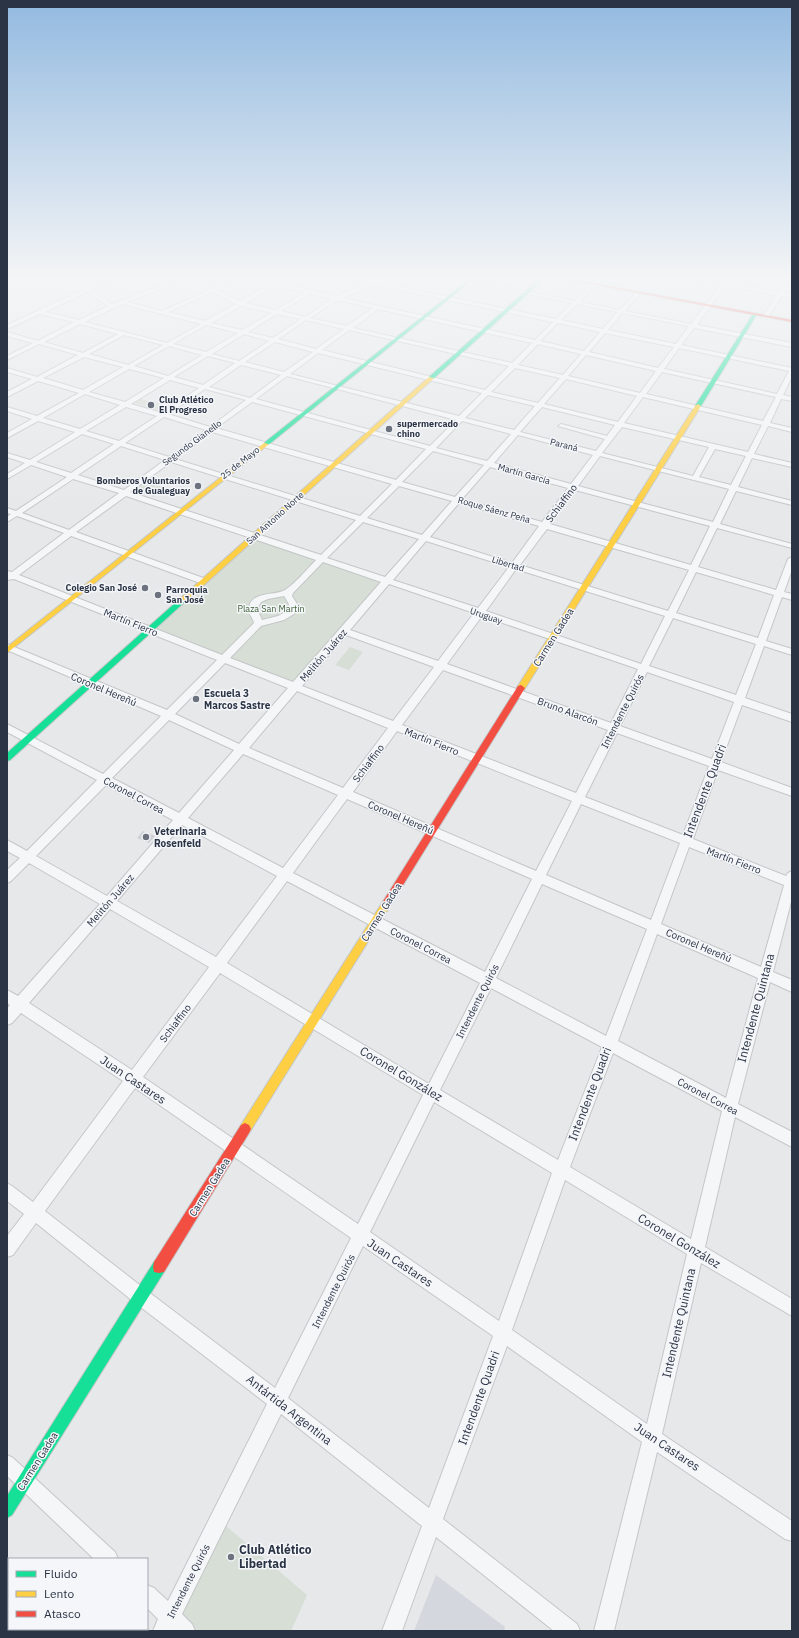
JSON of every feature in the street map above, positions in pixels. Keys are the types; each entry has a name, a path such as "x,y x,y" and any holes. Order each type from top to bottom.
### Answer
{"main road":[{"name":"25 de Mayo","path":"8,649 379,353"},
{"name":"San Antonio Norte","path":"7,758 459,353"},
{"name":"Carmen Gadea","path":"7,1510 730,353"}],"street":[{"path":"7,436 152,353"},
{"name":"Paraná","path":"202,353 792,503"},
{"path":"7,520 254,353"},
{"name":"Segundo Gianello","path":"9,576 251,400 312,353"},
{"path":"330,353 430,379 792,465"},
{"path":"461,353 792,430"},
{"path":"258,624 258,618 253,607 255,603 264,597 284,595 289,592 525,353"},
{"name":"Melitón Juárez","path":"7,1019 13,1000 108,903 585,353"},
{"path":"587,353 786,398"},
{"name":"Schiaffino","path":"7,1249 672,353"},
{"path":"711,353 792,371"},
{"path":"7,395 84,354"},
{"name":"Martín García","path":"84,354 792,546"},
{"path":"7,477 207,355"},
{"name":"Roque Sáenz Peña","path":"7,370 786,595"},
{"name":"Intendente Quirós","path":"166,1624 750,455 766,424 786,398 792,371"},
{"name":"Libertad","path":"7,409 792,652"},
{"path":"561,426 609,438"},
{"path":"695,478 713,446"},
{"name":"Uruguay","path":"7,455 181,511 792,718"},
{"path":"7,510 203,581"},
{"name":"Intendente Quadri","path":"392,1631 433,1524 561,1170 761,643 786,595 792,558"},
{"name":"Martín Fierro","path":"9,576 150,629 477,759 791,880"},
{"path":"7,878 258,624 281,618 290,612 292,604 288,596 289,592"},
{"name":"Bruno Alarcón","path":"344,631 792,792"},
{"name":"Coronel Hereñú","path":"8,649 168,715 241,749 792,986"},
{"name":"Coronel Correa","path":"7,728 792,1140"},
{"name":"Coronel González","path":"7,845 313,1021 792,1308"},
{"name":"Intendente Quintana","path":"604,1631 652,1438 730,1107 791,880"},
{"name":"Juan Castares","path":"13,1000 133,1079 503,1333 652,1438 792,1532"},
{"name":"Antártida Argentina","path":"7,1191 140,1296 278,1401 570,1631"},
{"path":"7,1464 107,1558"},
{"path":"148,1597 166,1624 185,1631"}],"shaded area":[{"path":"436,1575 505,1627 504,1631 414,1631"}],"green space":[{"name":"Club Atlético El Progreso","path":"141,399 168,406 160,411 134,403"},
{"path":"145,482 166,488 154,497 133,490"},
{"name":"Plaza San Martín","path":"255,536 387,582 295,687 150,629"},
{"path":"350,647 363,652 349,670 335,665"},
{"name":"Club Atlético Libertad","path":"219,1520 307,1595 291,1631 185,1631 170,1617"}],"building":[{"name":"Veterinaria Rosenfeld","path":"143,831 155,836 149,843 137,838"}],"traffic: fast":[{"path":"266,444 379,353"},
{"path":"431,378 459,353"},
{"path":"698,406 731,353"},
{"path":"7,758 184,599"},
{"path":"7,1510 159,1267"}],"traffic: slow":[{"path":"184,599 431,378"},
{"path":"521,688 698,406"},
{"path":"7,651 266,444"},
{"path":"245,1129 387,903"}],"traffic: jam":[{"path":"387,903 521,688"},
{"path":"159,1267 245,1129"}],"place":[{"name":"Club Atlético El Progreso","path":"151,405"},
{"name":"supermercado chino","path":"389,429"},
{"name":"Bomberos Voluntarios de Gualeguay","path":"198,486"},
{"name":"Colegio San José","path":"145,588"},
{"name":"Parroquia San José","path":"158,595"},
{"name":"Escuela 3 Marcos Sastre","path":"196,699"},
{"name":"Veterinaria Rosenfeld","path":"146,837"},
{"name":"Club Atlético Libertad","path":"231,1557"}]}
